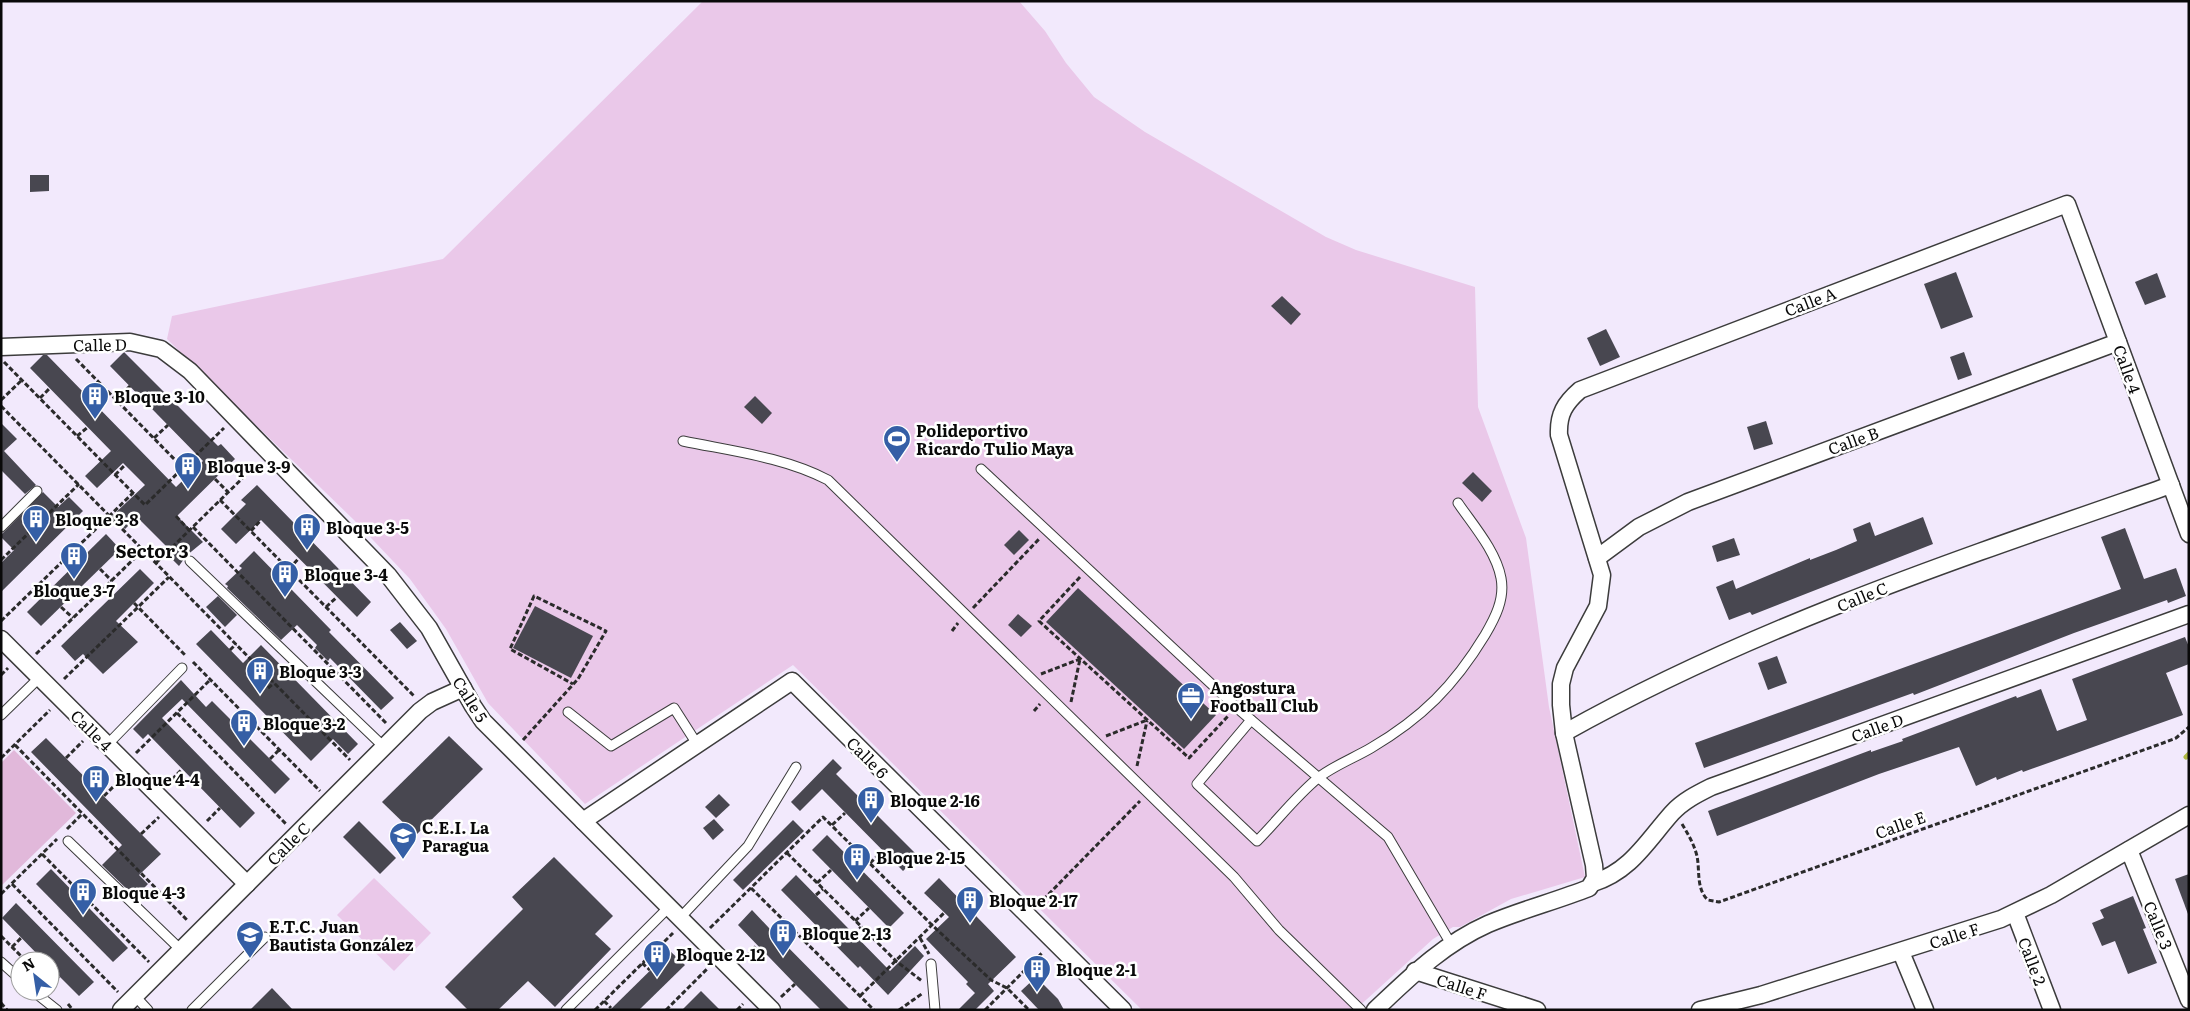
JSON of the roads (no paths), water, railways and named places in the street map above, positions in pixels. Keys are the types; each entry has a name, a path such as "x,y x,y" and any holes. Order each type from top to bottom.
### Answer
{"street":[{"name":"Calle 4","path":"2067,204 2189,534"},
{"name":"Calle A","path":"1597,558 1559,435 1558,422 1561,410 1580,390 2067,204"},
{"name":"Calle D","path":"1,347 130,342 161,349 190,371"},
{"name":"Calle B","path":"1597,558 1638,527 1688,502 2118,342"},
{"name":"Calle 5","path":"190,371 388,575 412,603 484,721 772,1010"},
{"name":"Calle C","path":"1564,733 1684,672 1812,616 1936,566 2171,485"},
{"path":"1587,887 1594,865 1564,733 1560,705 1565,668 1598,606 1602,590 1602,575 1597,558"},
{"name":"Calle D","path":"1375,1010 1416,971 1451,944 1487,925 1587,887 1612,875 1634,860 1673,812 1688,798 1711,787 2189,614"},
{"name":"Calle 4","path":"1,639 247,884"},
{"name":"Calle 6","path":"583,821 792,681 1123,1010"},
{"name":"Calle C","path":"128,1003 424,707 463,688"},
{"name":"Calle F","path":"1700,1010 1761,995 2001,919 2051,896 2189,815"},
{"name":"Calle 3","path":"2129,850 2189,1000"},
{"name":"Calle 2","path":"2015,913 2052,1010"},
{"path":"1901,952 1925,1010"},
{"name":"Calle F","path":"1416,971 1537,1010"}],"lane":[{"path":"682,441 789,464 828,480 1234,877 1279,930 1362,1010"},
{"path":"981,469 1236,707 1388,837 1451,944"},
{"path":"1,527 37,491"},
{"path":"1251,720 1197,784 1257,841 1318,778 1398,731 1424,711 1446,691 1474,654 1489,628 1501,598 1501,579 1494,559 1458,503"},
{"path":"190,561 384,747"},
{"path":"107,745 182,668"},
{"path":"1,715 40,677"},
{"path":"568,712 610,746 674,708 697,744"},
{"path":"566,1010 678,916 748,846 796,767"},
{"path":"68,841 181,950"},
{"path":"192,1010 264,937"},
{"path":"931,964 936,1010"},
{"path":"46,1001 57,1010"},
{"path":"128,1003 148,1010"}],"waterway":[{"path":"2186,757 2189,754"}],"place":[{"name":"Bloque 3-10","path":"95,420"},
{"name":"Polideportivo Ricardo Tulio Maya","path":"897,463"},
{"name":"Bloque 3-9","path":"188,490"},
{"name":"Bloque 3-8","path":"36,543"},
{"name":"Bloque 3-5","path":"307,551"},
{"name":"Bloque 3-7","path":"74,580"},
{"name":"Bloque 3-4","path":"285,598"},
{"name":"Bloque 3-3","path":"260,695"},
{"name":"Angostura Football Club","path":"1191,720"},
{"name":"Bloque 3-2","path":"244,747"},
{"name":"Bloque 4-4","path":"96,803"},
{"name":"Bloque 2-16","path":"871,824"},
{"name":"C.E.I. La Paragua","path":"403,860"},
{"name":"Bloque 2-15","path":"857,881"},
{"name":"Bloque 4-3","path":"83,916"},
{"name":"Bloque 2-17","path":"970,924"},
{"name":"Bloque 2-13","path":"783,957"},
{"name":"E.T.C. Juan Bautista González","path":"250,959"},
{"name":"Bloque 2-12","path":"657,978"},
{"name":"Bloque 2-1","path":"1037,993"}],"district":[{"name":"Sector 3","path":"152,550"}]}
